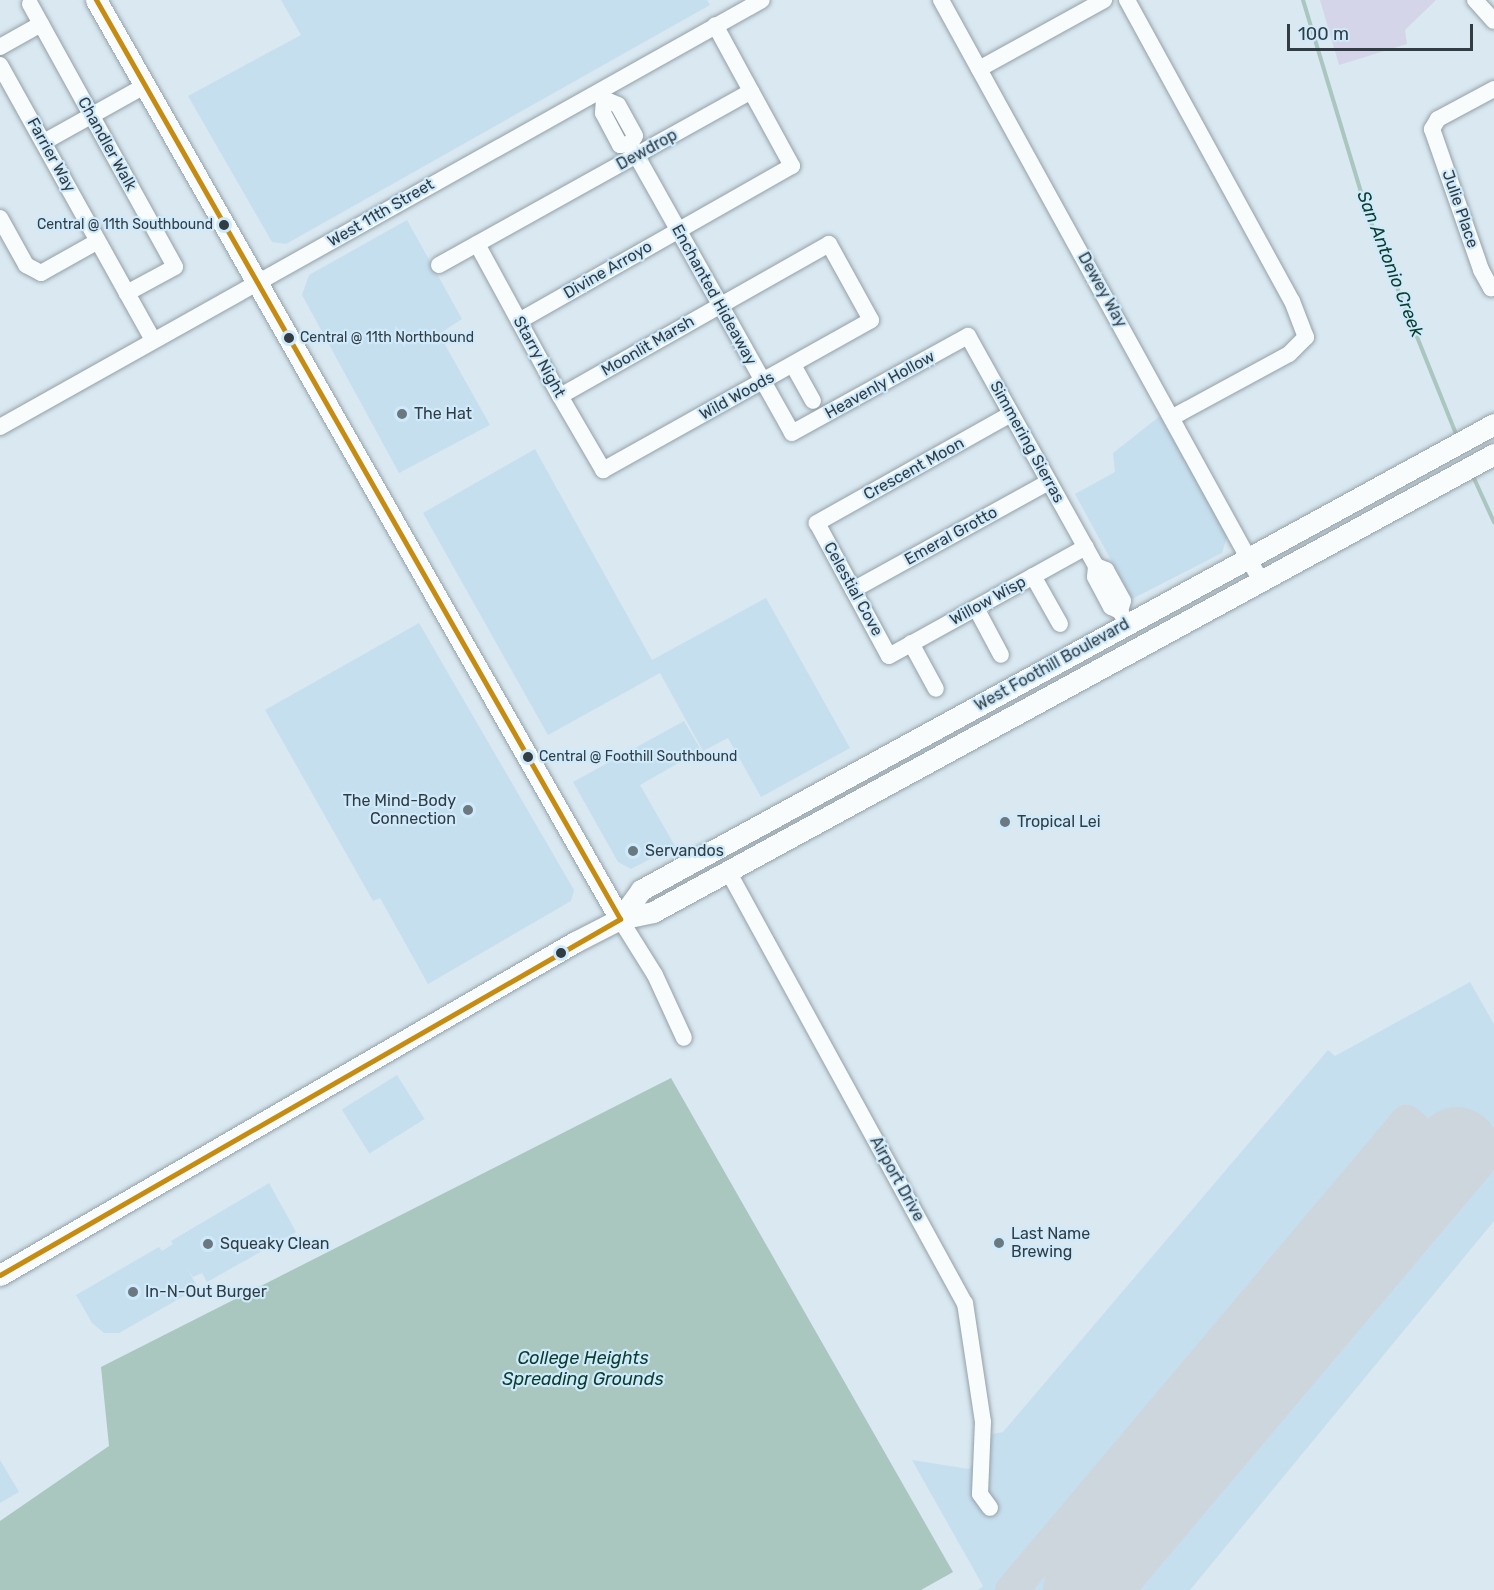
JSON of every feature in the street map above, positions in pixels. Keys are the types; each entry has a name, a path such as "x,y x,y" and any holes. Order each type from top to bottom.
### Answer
{"main road":[{"path":"96,0 620,919"},
{"name":"West Foothill Boulevard","path":"620,919 641,890 960,716 1123,617 1249,557 1494,424"},
{"name":"West Foothill Boulevard","path":"0,1275 620,919 653,912 1487,458"},
{"path":"886,785 890,768 949,736 960,716"},
{"path":"777,845 782,828 838,796 843,790 844,779"}],"street":[{"name":"West 11th Street","path":"0,427 153,340 602,95 713,26 762,0"},
{"name":"Dewey Way","path":"941,0 1173,417 1261,581"},
{"path":"979,69 1104,0"},
{"path":"1127,0 1292,301 1306,337 1288,354 1173,417"},
{"path":"1475,0 1494,21"},
{"name":"Chandler Walk","path":"30,4 175,267 127,293"},
{"path":"0,47 41,24"},
{"path":"713,26 751,91"},
{"name":"Farrier Way","path":"0,65 153,340"},
{"path":"44,142 144,86"},
{"name":"Julie Place","path":"1493,287 1481,270 1432,129 1438,119 1494,89"},
{"name":"Dewdrop","path":"440,264 633,150 751,91"},
{"name":"Divine Arroyo","path":"519,321 792,166 751,91"},
{"path":"602,95 618,105 619,125 635,136 633,150"},
{"name":"Enchanted Hideaway","path":"633,150 792,433"},
{"path":"0,218 26,266 41,273 98,241"},
{"name":"Starry Night","path":"477,244 603,470"},
{"name":"Moonlit Marsh","path":"560,396 829,244 871,320"},
{"name":"Wild Woods","path":"603,470 871,320"},
{"name":"Simmering Sierras","path":"968,336 1096,566 1106,570 1108,588 1123,601 1123,617"},
{"name":"Heavenly Hollow","path":"792,433 968,336"},
{"path":"793,364 813,401"},
{"name":"Crescent Moon","path":"817,523 1011,414"},
{"name":"Emeral Grotto","path":"853,590 1049,482"},
{"name":"Celestial Cove","path":"817,523 889,656"},
{"name":"Willow Wisp","path":"889,656 1086,547"},
{"path":"1033,576 1059,624"},
{"path":"976,608 1001,655"},
{"path":"911,643 936,689"},
{"name":"Airport Drive","path":"728,871 965,1303 982,1422 980,1494 990,1508"},
{"path":"620,919 655,975 684,1038"}],"shaded area":[{"path":"281,0 707,0 710,5 286,244 272,242 188,96 301,35"},
{"path":"1320,0 1436,0 1405,30 1407,44 1339,65"},
{"path":"407,220 462,319 439,334 490,425 399,473 302,295 309,275"},
{"path":"1160,416 1227,536 1222,553 1132,599 1075,494 1115,472 1113,453"},
{"path":"535,449 652,660 766,598 850,748 761,797 728,738 703,751 660,673 548,735 423,513"},
{"path":"419,623 574,890 571,901 428,984 380,898 373,901 265,710"},
{"path":"684,721 701,750 640,785 675,846 631,869 618,862 573,782"},
{"path":"1470,982 1494,1024 1494,1221 1190,1590 978,1590 983,1586 912,1460 969,1469 993,1434 1003,1432 1328,1050 1335,1056"},
{"path":"397,1075 425,1119 369,1154 342,1109"},
{"path":"269,1183 296,1232 207,1282 202,1273 193,1277 187,1268 198,1288 119,1333 104,1333 92,1323 76,1295 159,1247 162,1251 173,1244 171,1241"},
{"path":"0,1460 19,1492 0,1503"}],"water":[{"name":"College Heights Spreading Grounds","path":"671,1078 953,1572 921,1590 0,1590 0,1521 109,1446 101,1367"}],"waterway":[{"name":"San Antonio Creek","path":"1303,0 1368,215 1457,436"},
{"name":"San Antonio Creek","path":"1472,474 1494,522"}],"taxiway":[{"path":"1011,1590 1406,1121 1450,1157"},
{"path":"1194,1373 1237,1410"}],"runway":[{"path":"1085,1590 1457,1149"}],"transit line":[{"path":"0,1275 620,919 96,0"}],"place":[{"name":"Central @ 11th Southbound","path":"224,225"},
{"name":"Central @ 11th Northbound","path":"289,338"},
{"name":"The Hat","path":"402,414"},
{"name":"Central @ Foothill Southbound","path":"528,757"},
{"name":"The Mind-Body Connection","path":"468,810"},
{"name":"Tropical Lei","path":"1005,822"},
{"name":"Servandos","path":"633,851"},
{"name":"Last Name Brewing","path":"999,1243"},
{"name":"Squeaky Clean","path":"208,1244"},
{"name":"In-N-Out Burger","path":"133,1292"}]}
